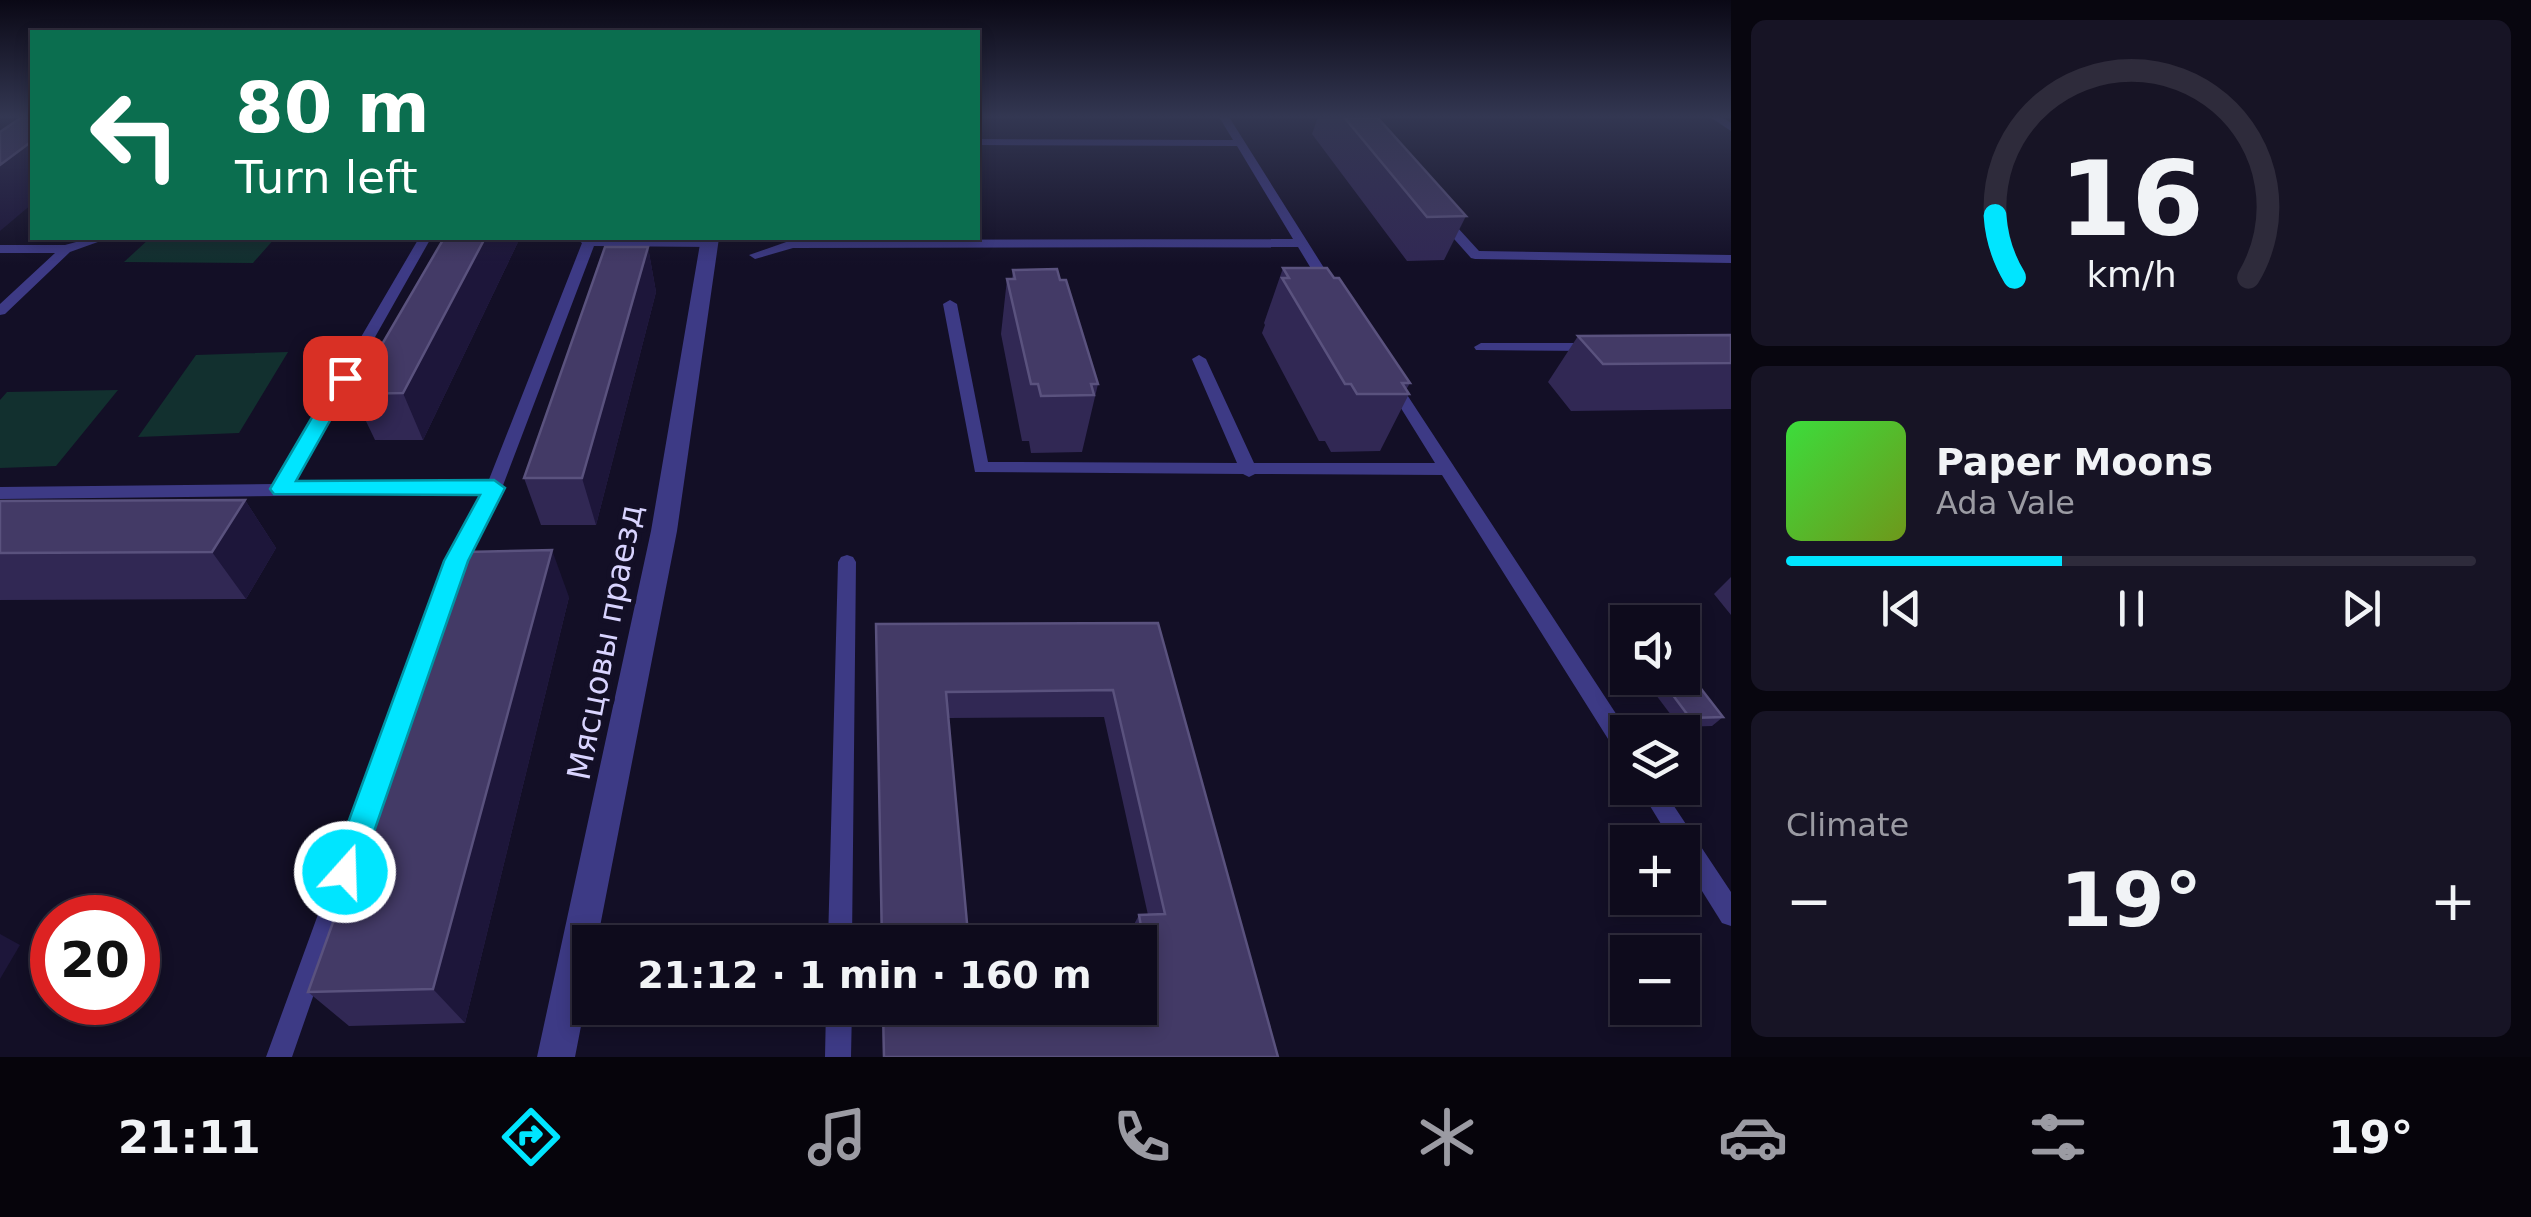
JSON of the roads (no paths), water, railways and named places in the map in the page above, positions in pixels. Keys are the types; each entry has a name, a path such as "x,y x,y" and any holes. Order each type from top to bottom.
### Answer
{"street":[{"name":"Мясцовы праезд","path":"556,1057 664,531 710,240"}],"lane":[{"path":"1254,166 1336,299"},
{"path":"1439,214 1475,255 1731,259"},
{"path":"6,249 30,233"},
{"path":"6,249 66,248 96,240"},
{"path":"281,489 424,240"},
{"path":"279,1057 456,561 494,488 584,240 710,240"},
{"path":"754,256 792,244 1300,243"},
{"path":"0,310 66,248"},
{"path":"950,304 981,468 1449,469"},
{"path":"1482,347 1616,347"},
{"path":"1198,359 1248,471"},
{"path":"1379,363 1610,724"},
{"path":"0,492 494,488"},
{"path":"840,925 847,562"},
{"path":"1661,805 1731,914"},
{"path":"838,1057 839,1025"}]}
